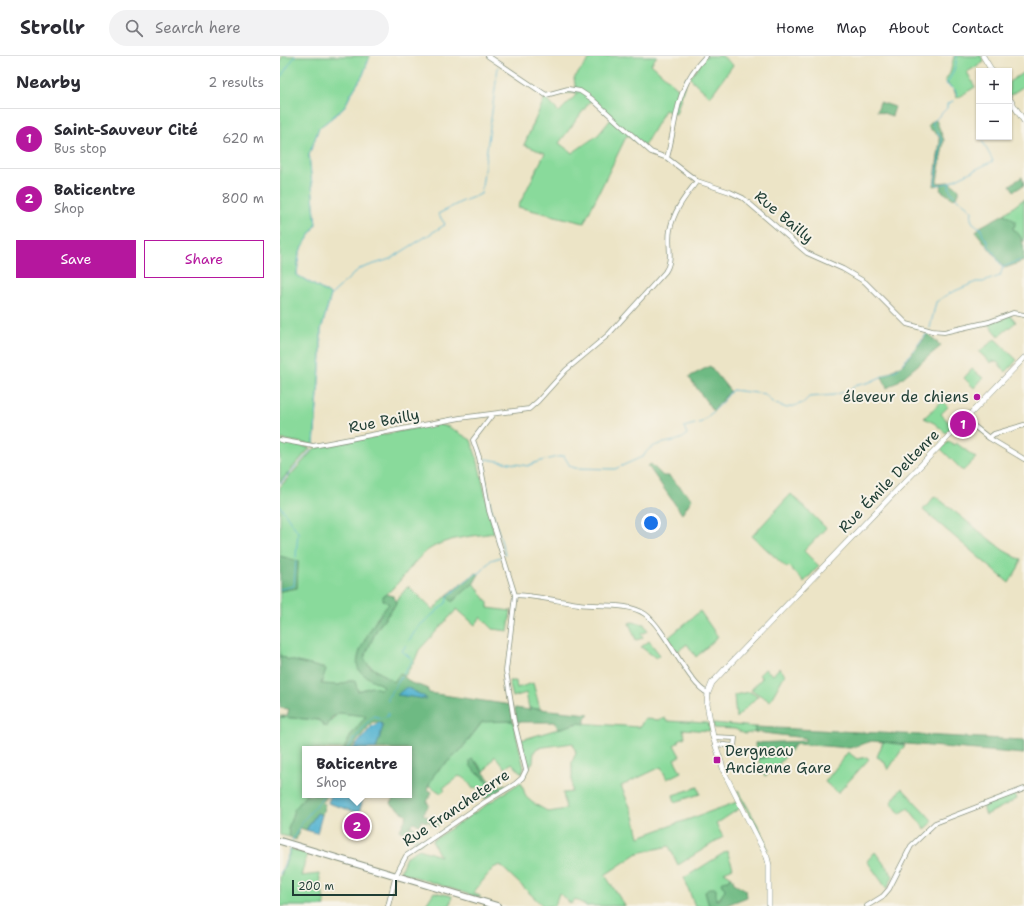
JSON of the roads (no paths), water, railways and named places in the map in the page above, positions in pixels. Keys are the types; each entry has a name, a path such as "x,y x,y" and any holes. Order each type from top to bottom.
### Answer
{"main road":[{"path":"280,841 496,906"}],"street":[{"name":"Rue Bailly","path":"488,56 546,95 568,89 580,91 651,152 667,158 697,181 743,198 807,253 843,269 865,282 907,324 932,331 944,332 989,322 1013,313 1024,315"},
{"path":"667,158 679,99 690,78 706,56"},
{"path":"983,56 990,68"},
{"path":"1012,103 1024,121"},
{"name":"Rue Bailly","path":"280,440 314,446 460,418 524,411 532,407 566,370 608,335 657,282 670,263 668,237 673,219 680,203 697,181"},
{"name":"Rue Émile Deltenre","path":"708,693 716,679 1024,358"},
{"name":"Rue Francheterre","path":"396,876 401,862 410,852 515,784 525,773 526,764 514,721 506,671 515,594 489,511 479,457 473,440 492,415"},
{"path":"965,419 989,438 1024,459"},
{"path":"989,438 994,434 1024,425"},
{"path":"515,594 581,604 614,605 642,612 648,617 675,652 696,685 708,693 707,704 713,737 729,783 767,857 769,865 769,906"},
{"path":"713,737 735,738 734,746 715,744"},
{"path":"867,906 883,896 889,889 911,846 935,823 1024,789"},
{"path":"388,906 396,876"}],"water":[{"path":"406,687 425,697 426,699 397,695"},
{"path":"380,722 383,726 377,746 355,746 372,726"},
{"path":"330,798 363,798 359,813 328,803"},
{"path":"317,813 322,815 317,833 306,830"}],"waterway":[{"path":"280,78 295,56"},
{"path":"314,444 321,356 321,330 331,295 297,275 299,253 316,225 309,155 319,128 344,108 363,75 370,56"},
{"path":"954,98 957,95 955,90 946,84 955,67 956,56"},
{"path":"331,295 359,269 390,259 443,226 445,224 438,214 481,194 498,67"},
{"path":"930,328 936,302 948,294 976,282 983,282 1000,276 1003,267 988,246 988,241 983,236 981,229 973,223 971,219 972,211 954,196 949,188 950,184 937,185 935,183 942,140 932,123 947,108 947,104 953,101"},
{"path":"948,183 993,161 983,142"},
{"path":"1003,267 1024,259"},
{"path":"484,473 483,466 486,459 528,466 534,463 564,456 570,466 575,468 615,469 644,456 652,447 679,440 684,437 687,434 684,427 702,422 719,406 732,390 765,394 773,403 787,408 803,403 809,397 834,395 852,389 854,386 870,382 898,369 928,332"},
{"path":"280,484 311,450"},
{"path":"485,478 491,507 505,554"},
{"path":"280,506 298,532 296,557"},
{"path":"388,701 388,697 413,660 402,651 418,627 446,603 448,596 472,576 481,572 491,560 501,557"},
{"path":"280,589 294,586 296,560"},
{"path":"349,746 373,716 382,718 388,716 388,712"},
{"path":"292,841 302,822 322,798"},
{"path":"280,874 291,848"}],"place":[{"name":"éleveur de chiens","path":"977,397"},
{"name":"Saint-Sauveur Cité","path":"963,424"},
{"name":"Dergneau Ancienne Gare","path":"717,760"},
{"name":"Baticentre","path":"357,826"}]}
